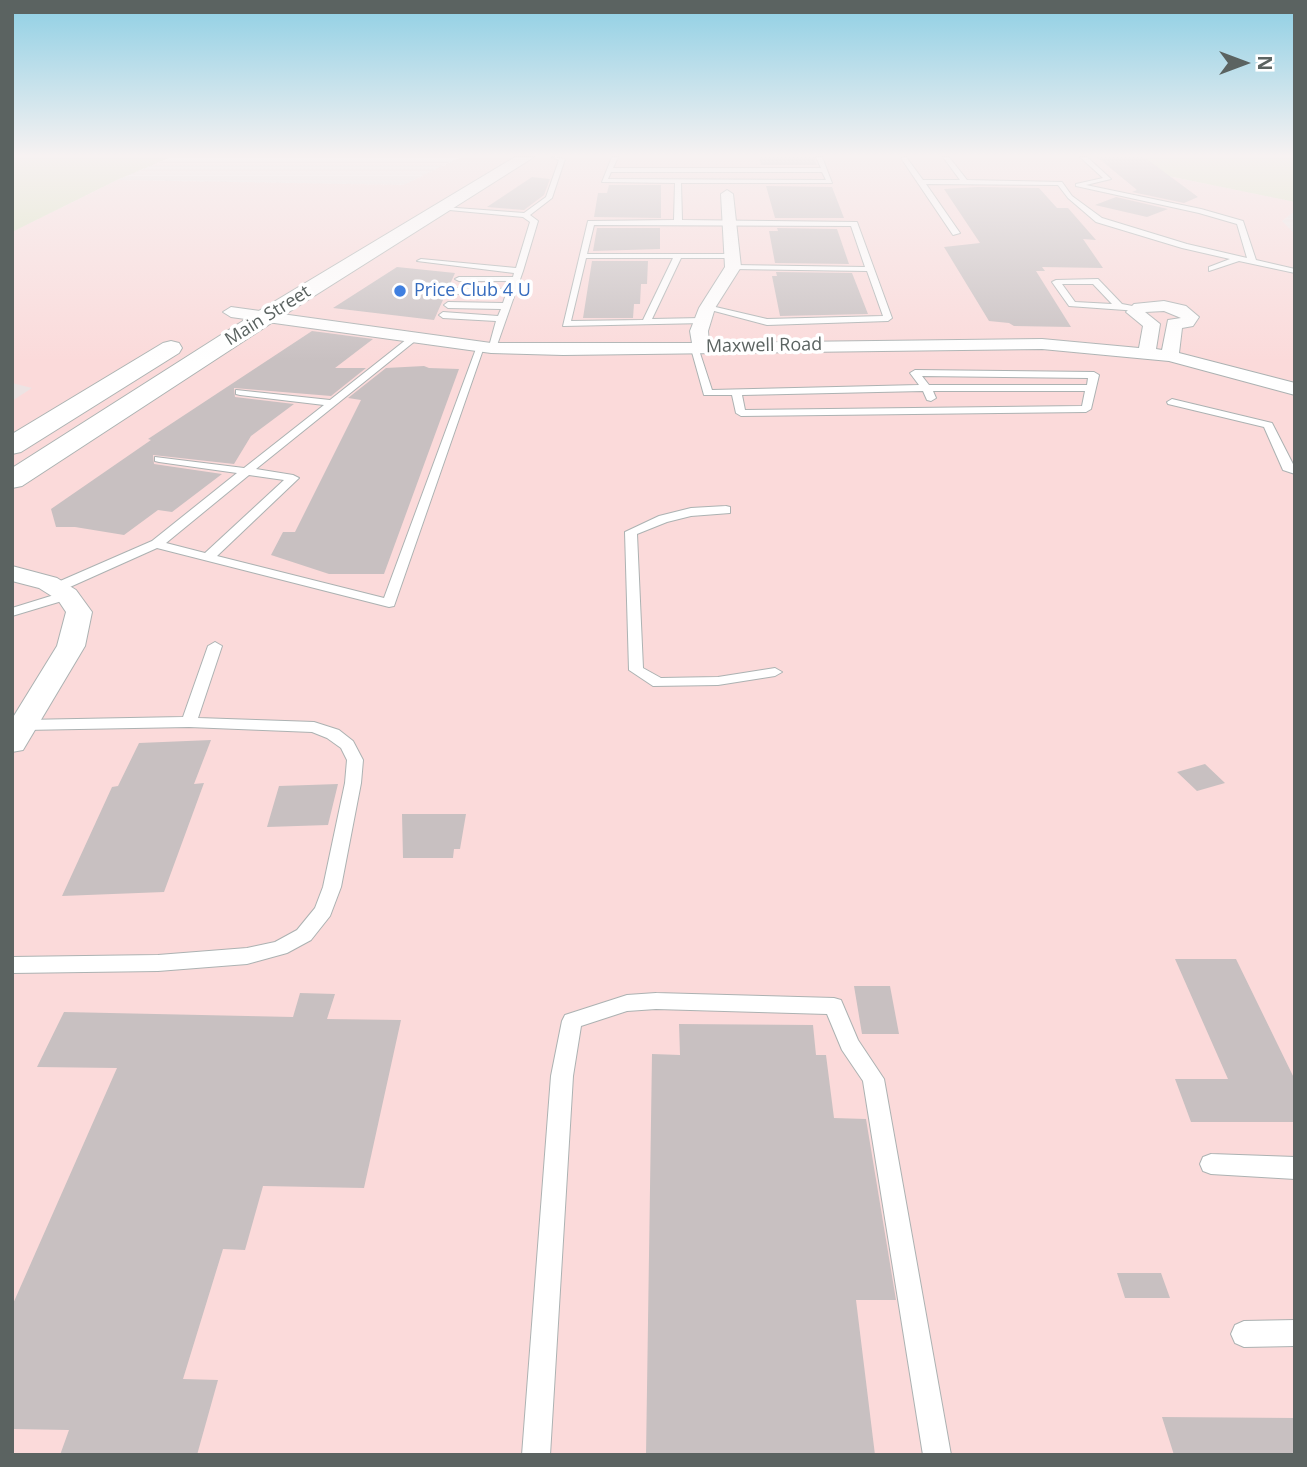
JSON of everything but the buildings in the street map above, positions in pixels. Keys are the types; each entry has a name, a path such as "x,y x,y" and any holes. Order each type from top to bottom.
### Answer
{"main road":[{"name":"Main Street","path":"12,480 264,305 412,225"},
{"name":"Main Street","path":"296,274 333,253"},
{"name":"Main Street","path":"12,446 214,322 264,305"}],"street":[{"path":"697,347 705,315 733,261 730,225"},
{"name":"Maxwell Road","path":"264,305 415,337 486,347 564,350 1042,344 1170,356 1295,389"},
{"path":"1147,353 1152,324 1135,316 1134,312 1139,308 1164,306 1190,314 1190,320 1174,324 1170,356"},
{"path":"12,573 48,583 62,592 79,612 71,646 16,735"}],"lane":[{"path":"156,544 389,603 486,347 506,306 533,225"},
{"path":"590,225 566,324 646,322 705,315 766,322 888,318 855,225"},
{"path":"951,225 956,233"},
{"path":"1117,225 1185,246 1295,271"},
{"path":"1241,225 1252,261"},
{"path":"583,256 678,256 870,268"},
{"path":"646,322 678,256"},
{"path":"1212,269 1239,258"},
{"path":"421,261 517,275"},
{"path":"459,279 517,275"},
{"path":"1118,305 1096,281 1056,282 1072,304 1139,308"},
{"path":"455,291 511,292"},
{"path":"448,305 506,306"},
{"path":"443,315 501,319"},
{"path":"12,612 62,592 156,544 415,337"},
{"path":"697,347 708,393 926,388 1091,388"},
{"path":"736,392 741,413 937,411 1086,409 1094,375 915,373 937,411"},
{"path":"240,393 332,403"},
{"path":"1172,402 1268,425 1289,470 1295,471"},
{"path":"159,459 293,478 208,557"},
{"path":"726,510 691,512 663,519 631,532 636,670 658,683 718,681 775,672"},
{"path":"189,722 215,646"},
{"path":"12,965 158,963 247,956 280,948 304,935 323,911 332,887 353,783 355,760 347,745 332,734 314,727 189,722 16,735"},
{"path":"536,1455 562,1076 572,1021 626,1003 656,1001 834,1006 849,1044 873,1079 937,1455"},
{"path":"1212,1164 1295,1168"},
{"path":"1244,1334 1295,1333"}],"shaded area":[{"path":"25,225 1286,225 1295,234 1295,1455 12,1455 12,401 32,388 12,383 12,232"}],"green space":[{"path":"12,225 25,225 12,232"}],"place":[{"name":"Price Club 4 U","path":"400,291"}]}
